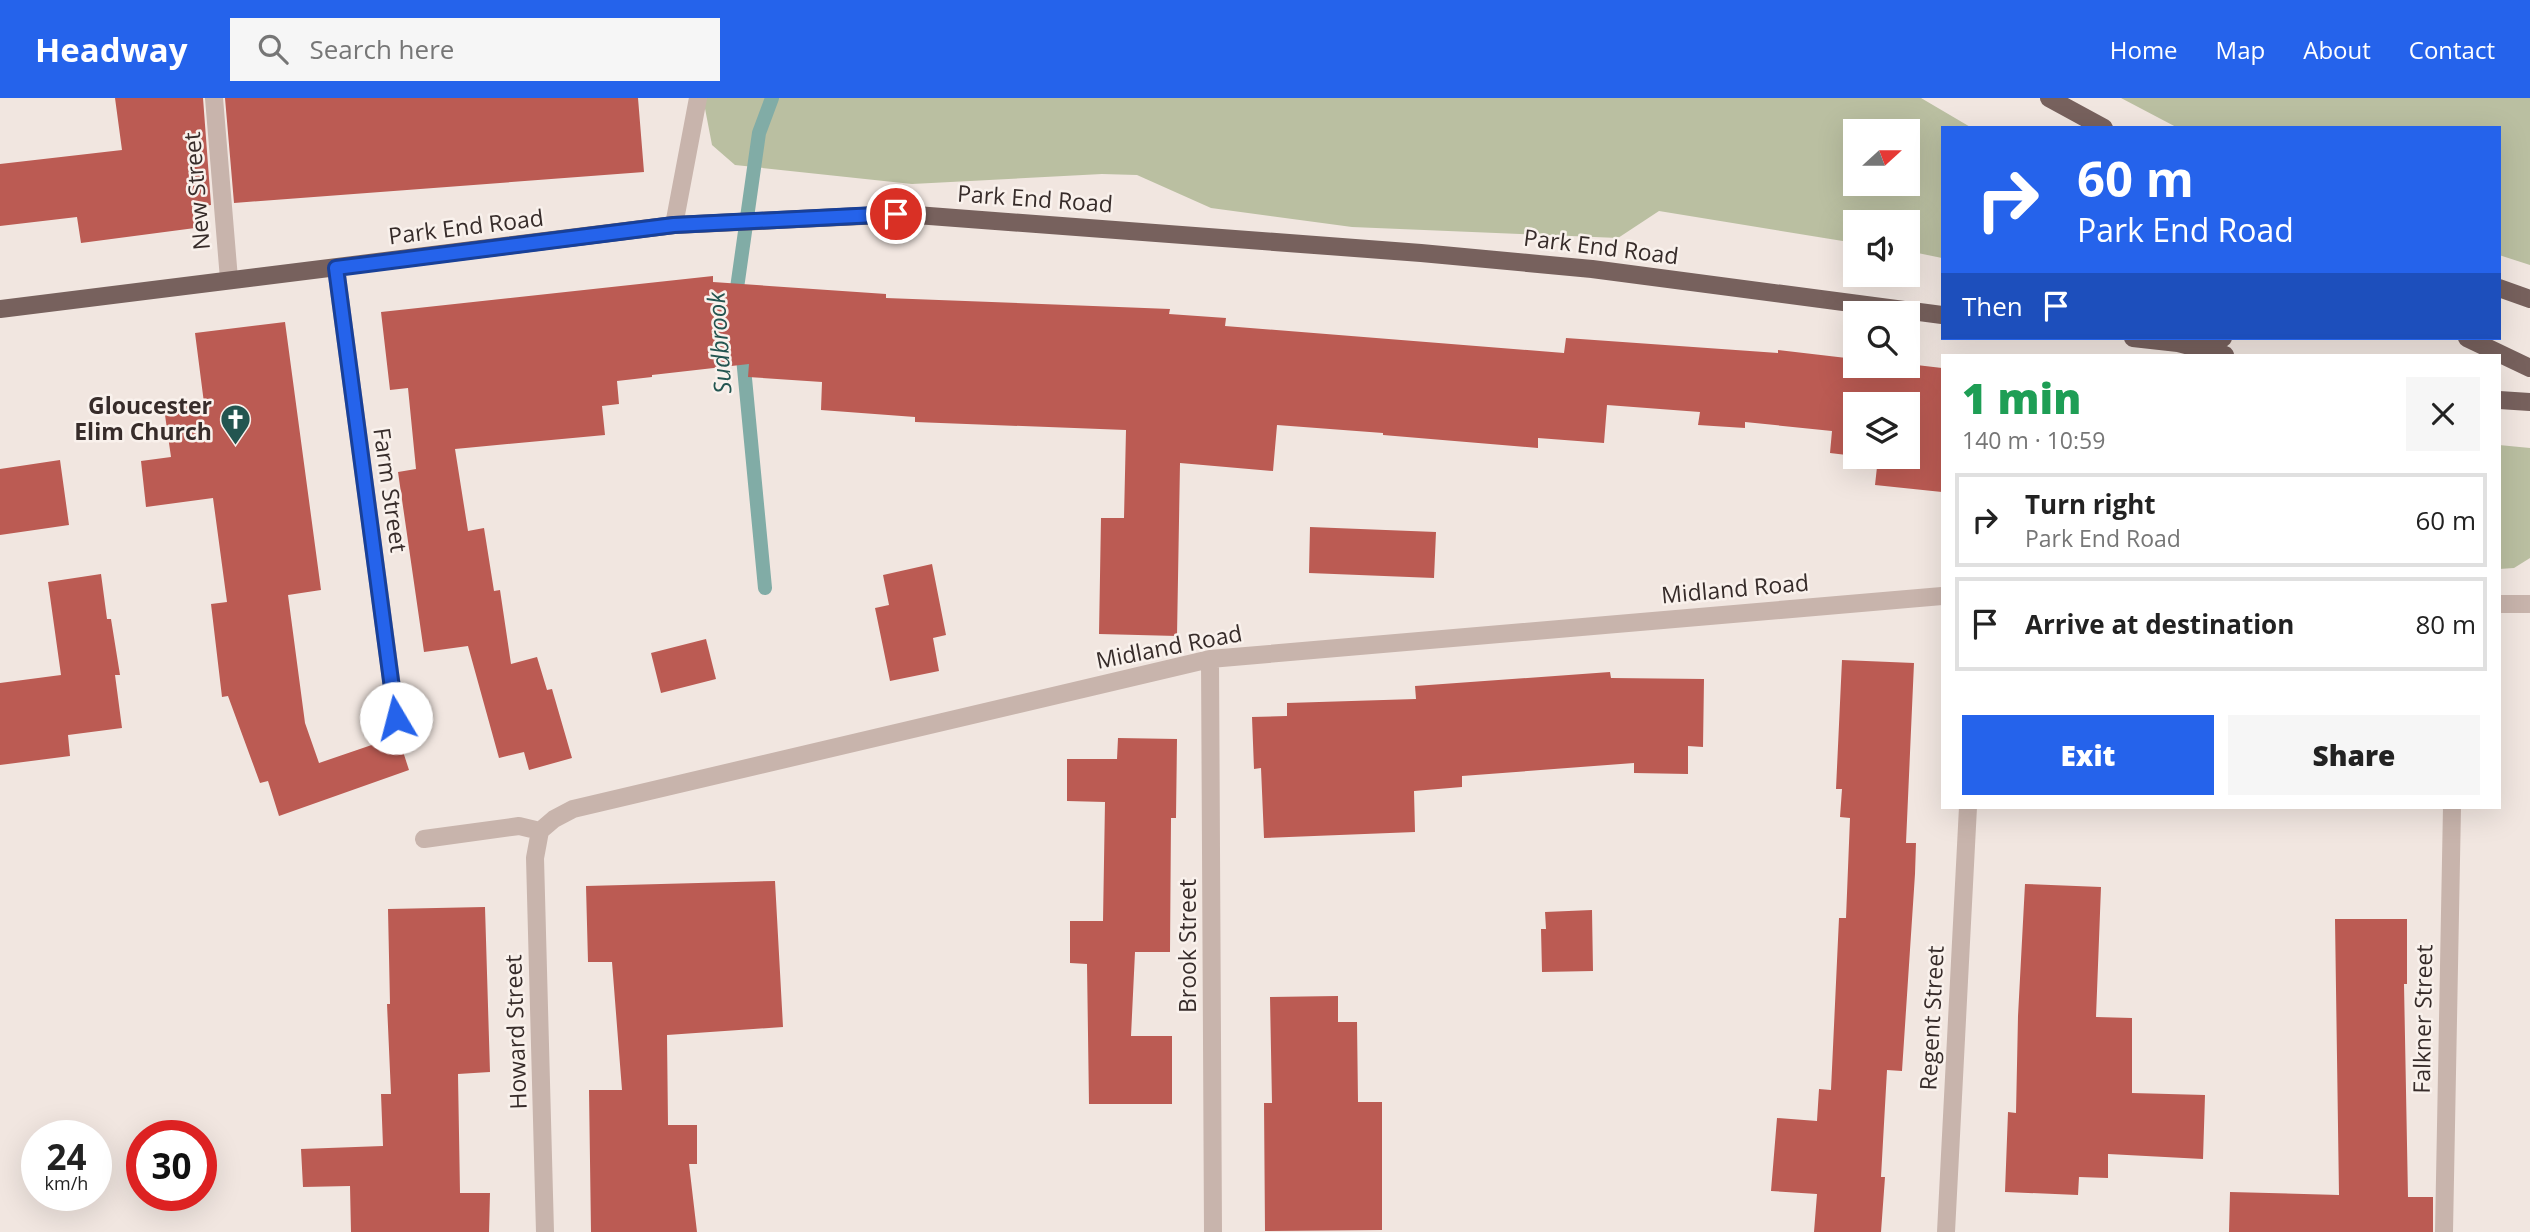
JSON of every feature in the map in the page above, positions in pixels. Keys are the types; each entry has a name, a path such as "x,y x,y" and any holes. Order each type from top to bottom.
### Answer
{"main road":[{"path":"2049,98 2100,126"},
{"name":"Park End Road","path":"0,309 674,225 903,214 1434,254 1592,269 1941,315"},
{"path":"2502,291 2530,299"},
{"path":"2151,340 2178,343 2221,354"},
{"path":"2178,343 2205,340"},
{"path":"2471,340 2501,354"},
{"path":"2501,354 2530,368"},
{"path":"2501,400 2530,402"}],"street":[{"name":"New Street","path":"214,98 229,279"},
{"path":"674,225 698,98"},
{"name":"Farm Street","path":"336,268 396,718"},
{"name":"Midland Road","path":"540,831 554,819 573,809 1210,659 1941,596"},
{"path":"2501,604 2530,604"},
{"name":"Brook Street","path":"1210,659 1213,1232"},
{"name":"Regent Street","path":"1946,1232 1968,809"},
{"name":"Falkner Street","path":"2444,1232 2452,809"},
{"path":"424,839 519,826 540,831"},
{"name":"Howard Street","path":"540,831 535,858 545,1232"}],"green space":[{"path":"703,98 1921,98 1969,126 1941,126 1941,258 1920,253 1920,210 1843,210 1843,241 1659,211 1618,238 1352,227 1211,208 1137,175 1102,174 912,184 735,165 712,145"},
{"path":"2121,98 2530,98 2530,265 2501,256 2501,126 2174,126"},
{"path":"2501,445 2530,448 2530,558 2514,568 2501,569"}],"building":[{"path":"115,98 203,98 211,205 192,207 195,228 81,243 77,217 0,226 0,164 122,150"},
{"path":"225,98 638,98 644,172 234,203"},
{"path":"713,276 713,282 886,294 886,298 1170,309 1169,314 1226,318 1225,326 1564,353 1566,338 1778,353 1778,350 1843,358 1843,378 1920,378 1920,365 1941,368 1941,492 1875,485 1877,469 1920,469 1920,392 1843,392 1843,455 1830,453 1832,431 1745,422 1745,428 1698,425 1700,412 1607,405 1604,443 1538,438 1538,448 1277,425 1273,471 1180,463 1177,636 1099,634 1101,518 1124,518 1126,430 915,422 915,417 821,410 822,382 748,377 749,364 617,381 619,404 602,406 605,435 455,449 468,531 484,528 494,591 500,590 511,664 537,657 547,690 552,689 572,758 529,770 524,752 499,758 468,646 424,652 398,472 416,469 408,388 390,390 381,312"},
{"path":"285,322 321,590 288,595 305,723 319,763 398,736 409,770 279,816 268,781 260,783 228,696 222,697 211,604 227,602 213,498 146,507 141,461 171,457 164,408 204,403 195,333"},
{"path":"60,460 69,525 0,535 0,469"},
{"path":"1310,527 1436,532 1434,578 1309,573"},
{"path":"932,564 946,635 933,638 939,671 890,681 875,608 889,605 883,575"},
{"path":"101,574 107,619 111,619 120,675 115,675 122,728 68,735 70,756 0,765 0,683 61,675 48,582"},
{"path":"706,639 716,679 661,693 651,653"},
{"path":"1842,660 1914,663 1906,843 1916,843 1915,874 1902,1071 1887,1070 1881,1232 1814,1232 1817,1194 1771,1191 1777,1118 1817,1121 1819,1089 1831,1090 1839,918 1846,918 1850,818 1840,817 1842,789 1836,789"},
{"path":"1610,672 1611,678 1704,679 1703,747 1688,746 1688,774 1634,773 1634,763 1462,776 1462,787 1414,791 1415,832 1264,838 1261,768 1254,769 1252,717 1287,716 1287,703 1416,699 1415,686"},
{"path":"1118,738 1177,739 1176,818 1171,818 1170,952 1135,952 1131,1036 1172,1036 1172,1104 1089,1104 1087,964 1070,963 1070,921 1103,921 1105,802 1067,801 1067,759 1117,759"},
{"path":"775,881 783,1027 667,1035 668,1125 697,1125 697,1164 689,1164 697,1232 591,1232 589,1090 622,1090 612,962 588,962 586,886"},
{"path":"2025,884 2101,887 2096,1017 2132,1018 2132,1093 2205,1095 2203,1159 2108,1154 2108,1178 2079,1177 2078,1195 2005,1192 2008,1112 2016,1113"},
{"path":"485,907 490,1072 458,1074 460,1193 490,1193 489,1232 351,1232 350,1186 303,1187 301,1149 383,1146 381,1094 391,1094 387,1004 390,1004 388,909"},
{"path":"1592,910 1593,971 1542,972 1541,929 1546,929 1545,912"},
{"path":"2335,919 2407,919 2407,984 2404,984 2408,1197 2433,1197 2433,1232 2229,1232 2230,1192 2339,1195"},
{"path":"1338,996 1338,1022 1357,1022 1358,1102 1382,1102 1382,1230 1265,1231 1264,1103 1272,1103 1270,997"}],"waterway":[{"name":"Sudbrook","path":"738,303 737,288 759,133 772,98"},
{"name":"Sudbrook","path":"742,347 765,588"}],"place":[{"name":"Gloucester Elim Church","path":"235,446"}],"route":[{"path":"396,718 336,268 674,225 896,214"}]}
